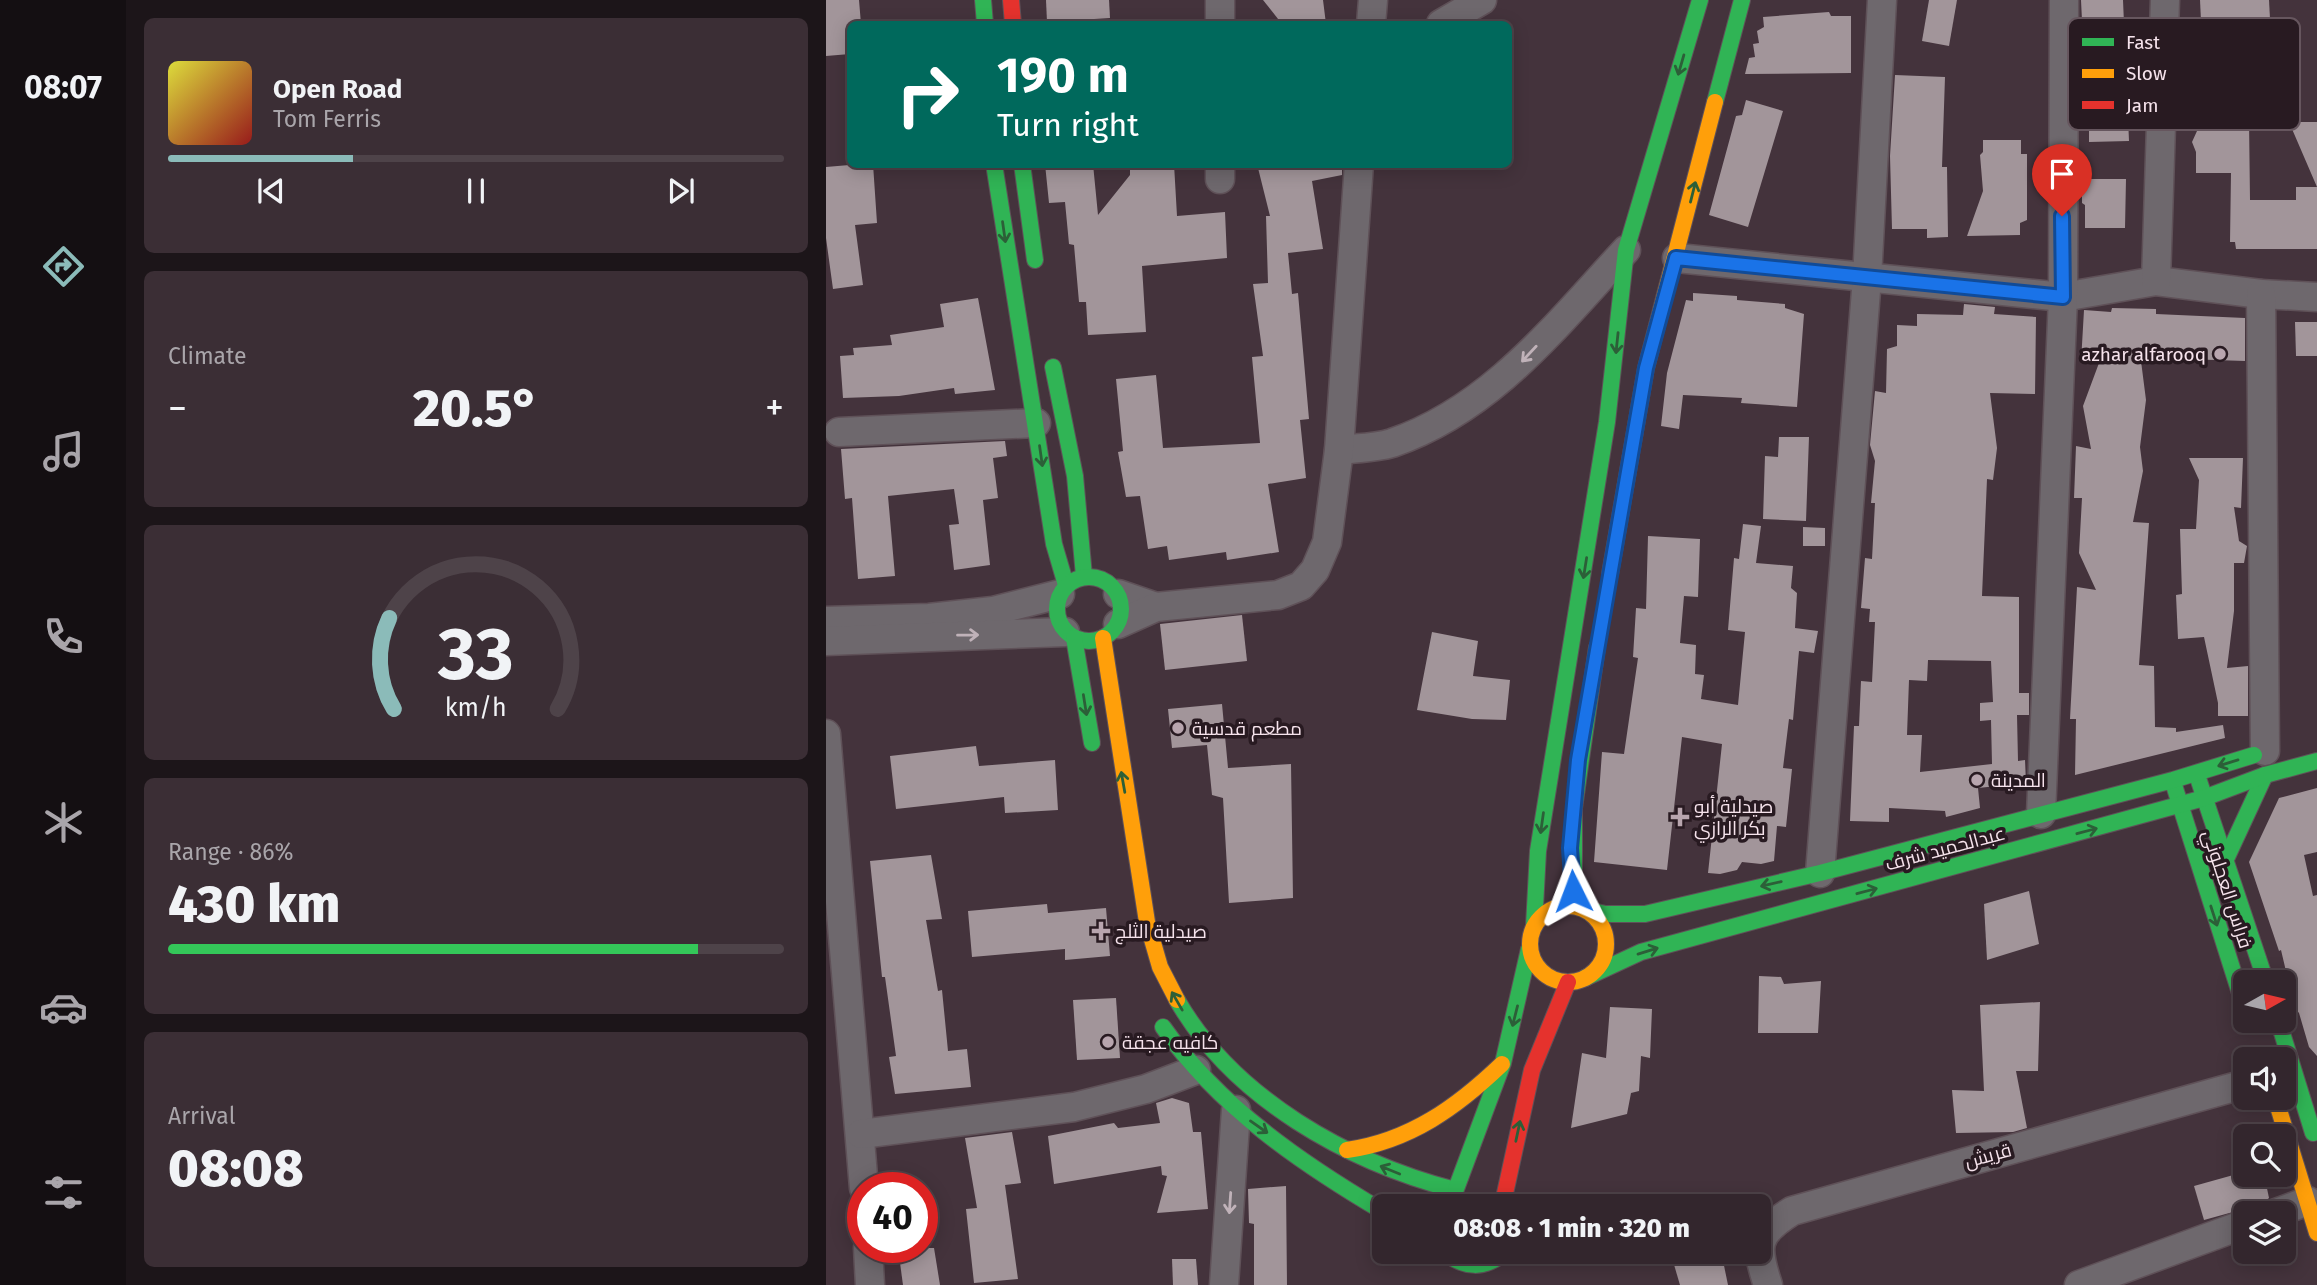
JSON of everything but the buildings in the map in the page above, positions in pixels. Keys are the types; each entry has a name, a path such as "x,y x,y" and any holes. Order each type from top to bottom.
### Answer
{"street":[{"path":"984,0 985,21"},
{"path":"1012,0 1013,21"},
{"path":"1220,0 1220,21"},
{"path":"1371,21 1373,0"},
{"path":"1446,21 1482,0"},
{"path":"1452,1194 1456,1190 1503,1063 1534,926 1533,898 1545,796 1583,580 1607,422 1626,250 1700,0"},
{"path":"1608,586 1646,368 1742,0"},
{"path":"1820,873 1867,278 1882,0"},
{"path":"2041,814 2063,297 2064,0"},
{"path":"2164,18 2165,0"},
{"path":"2156,281 2161,130"},
{"path":"995,168 1063,589 1057,613 1070,635 1096,765"},
{"path":"1023,168 1038,280"},
{"path":"826,641 1070,635 1094,641 1156,607 1279,595 1301,586 1315,570 1327,542 1339,450 1359,168"},
{"path":"1639,210 1663,206 1680,218 1684,230"},
{"path":"1339,450 1390,444 1442,422 1511,373 1626,250"},
{"path":"1676,258 2063,297 2156,281 2261,294 2317,297"},
{"path":"1623,287 1629,296 1641,300 1666,295"},
{"path":"2227,857 2269,758 2261,294"},
{"path":"1051,356 1075,476 1084,576"},
{"path":"839,432 1037,423"},
{"path":"826,621 929,618 993,611 1063,589 1084,576 1104,580 1118,594 1156,607"},
{"path":"1118,594 1121,614 1111,631 1116,741 1150,940 1166,983 1192,1027 1261,1094 1296,1121 1347,1150 1391,1172 1431,1186 1456,1190 1481,1186 1494,1194"},
{"path":"1580,907 1570,848 1576,785 1601,626"},
{"path":"826,734 832,869 863,1172"},
{"name":"عبدالحميد شرف","path":"1580,907 1605,914 1645,914 1820,873 2196,772 2269,758 2317,761"},
{"name":"عبدالحميد شرف","path":"1586,978 1641,952 2204,799 2269,758"},
{"name":"فراس العجلوني","path":"2196,772 2227,857 2262,970"},
{"name":"فراس العجلوني","path":"2173,780 2200,875 2233,973"},
{"path":"2123,821 2148,832"},
{"path":"2180,857 2200,875"},
{"path":"1529,949 1539,969 1547,976 1568,982 1586,978 1602,961 1606,938 1595,916 1580,907 1551,909 1534,926"},
{"path":"1509,1194 1532,1070 1568,982"},
{"path":"1153,1010 1170,1040 1236,1110 1372,1204"},
{"path":"2285,1033 2306,1074 2317,1145"},
{"path":"1347,1150 1373,1148 1430,1122 1481,1085 1503,1063"},
{"path":"860,1134 1074,1107 1146,1089 1196,1070"},
{"name":"قريش","path":"1769,1285 1759,1258 1764,1233 1791,1211 2233,1087"},
{"path":"1224,1285 1236,1110"},
{"path":"2279,1110 2317,1233"},
{"path":"2296,1206 2308,1201"},
{"path":"2079,1285 2233,1228"},
{"path":"869,1263 870,1285"},
{"path":"1452,1264 1455,1268 1489,1264"}],"traffic: fast":[{"path":"983,0 985,21"},
{"path":"1534,926 1538,851 1607,422 1626,250 1700,0"},
{"path":"1715,102 1742,0"},
{"path":"995,168 1054,544 1066,585"},
{"path":"1023,168 1035,260"},
{"path":"1053,367 1075,476 1084,576"},
{"path":"1083,577 1095,577 1112,586 1119,597 1121,609 1119,621 1112,632 1095,641 1083,641 1071,636 1062,627 1057,615 1057,603 1062,591 1071,582 1083,577"},
{"path":"1074,638 1092,743"},
{"path":"1574,905 1574,808 1597,647"},
{"path":"1585,909 1605,914 1645,914 1820,873 2173,780 2254,755"},
{"path":"1585,978 1641,952 2204,798 2265,775 2317,761"},
{"path":"2197,775 2262,970"},
{"path":"2227,857 2265,775"},
{"path":"2173,782 2233,971"},
{"path":"1456,1189 1503,1063 1529,949"},
{"path":"1177,1000 1201,1035 1229,1068 1297,1122 1374,1162 1455,1190"},
{"path":"1163,1027 1209,1083 1263,1131 1322,1174 1372,1205"},
{"path":"2282,1033 2313,1133"},
{"path":"1467,1264 1482,1264"}],"traffic: slow":[{"path":"1610,574 1646,368 1715,102"},
{"path":"1103,638 1147,922 1160,967 1177,1000"},
{"path":"1561,906 1575,906 1589,912 1600,923 1606,944 1603,959 1595,971 1575,982 1561,982 1547,976 1536,965 1530,951 1530,937 1536,923 1547,912 1561,906"},
{"path":"1347,1150 1391,1139 1431,1120 1468,1094 1502,1064"},
{"path":"2279,1110 2317,1233"}],"traffic: jam":[{"path":"1011,0 1013,21"},
{"path":"1505,1194 1532,1070 1568,982"}],"place":[{"name":"azhar alfarooq","path":"2220,354"},
{"name":"مطعم قدسية","path":"1178,728"},
{"name":"المدينة","path":"1977,780"},
{"name":"صيدلية أبو بكر الرازي","path":"1680,817"},
{"name":"صيدلية الثلج","path":"1101,931"},
{"name":"كافيه عجقة","path":"1108,1042"}],"route":[{"path":"1573,891 1570,848 1578,760 1646,368 1676,258 2063,297 2062,216"}]}
